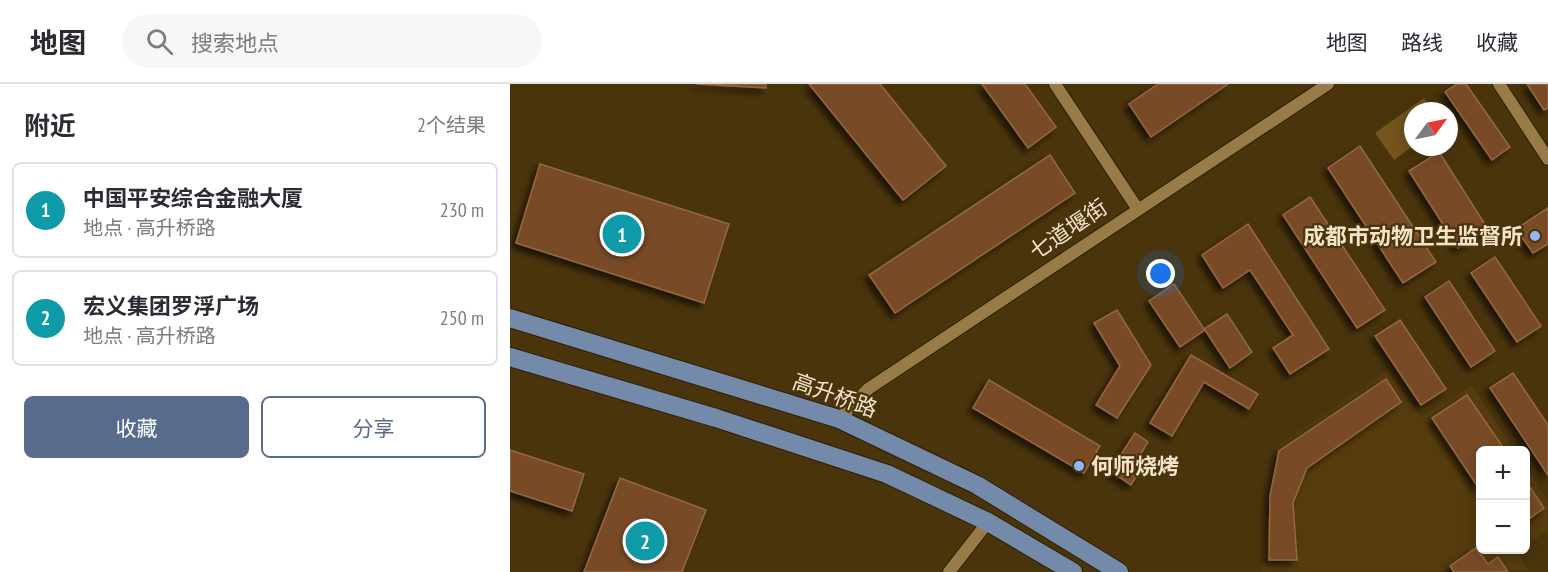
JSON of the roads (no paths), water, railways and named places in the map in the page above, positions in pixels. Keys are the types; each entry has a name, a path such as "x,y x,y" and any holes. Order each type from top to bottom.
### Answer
{"main road":[{"name":"高升桥路","path":"510,318 839,419 977,485 1119,572"},
{"path":"510,357 716,418 887,474 988,522 1073,572"}],"street":[{"path":"1055,84 1137,208"},
{"name":"七道堰街","path":"839,419 868,389 1137,208 1328,84"},
{"path":"1499,84 1548,159"},
{"path":"949,572 988,522"}],"place":[{"name":"中国平安综合金融大厦","path":"622,234"},
{"name":"成都市动物卫生监督所","path":"1535,236"},
{"name":"何师烧烤","path":"1079,466"},
{"name":"宏义集团罗浮广场","path":"645,541"}]}
